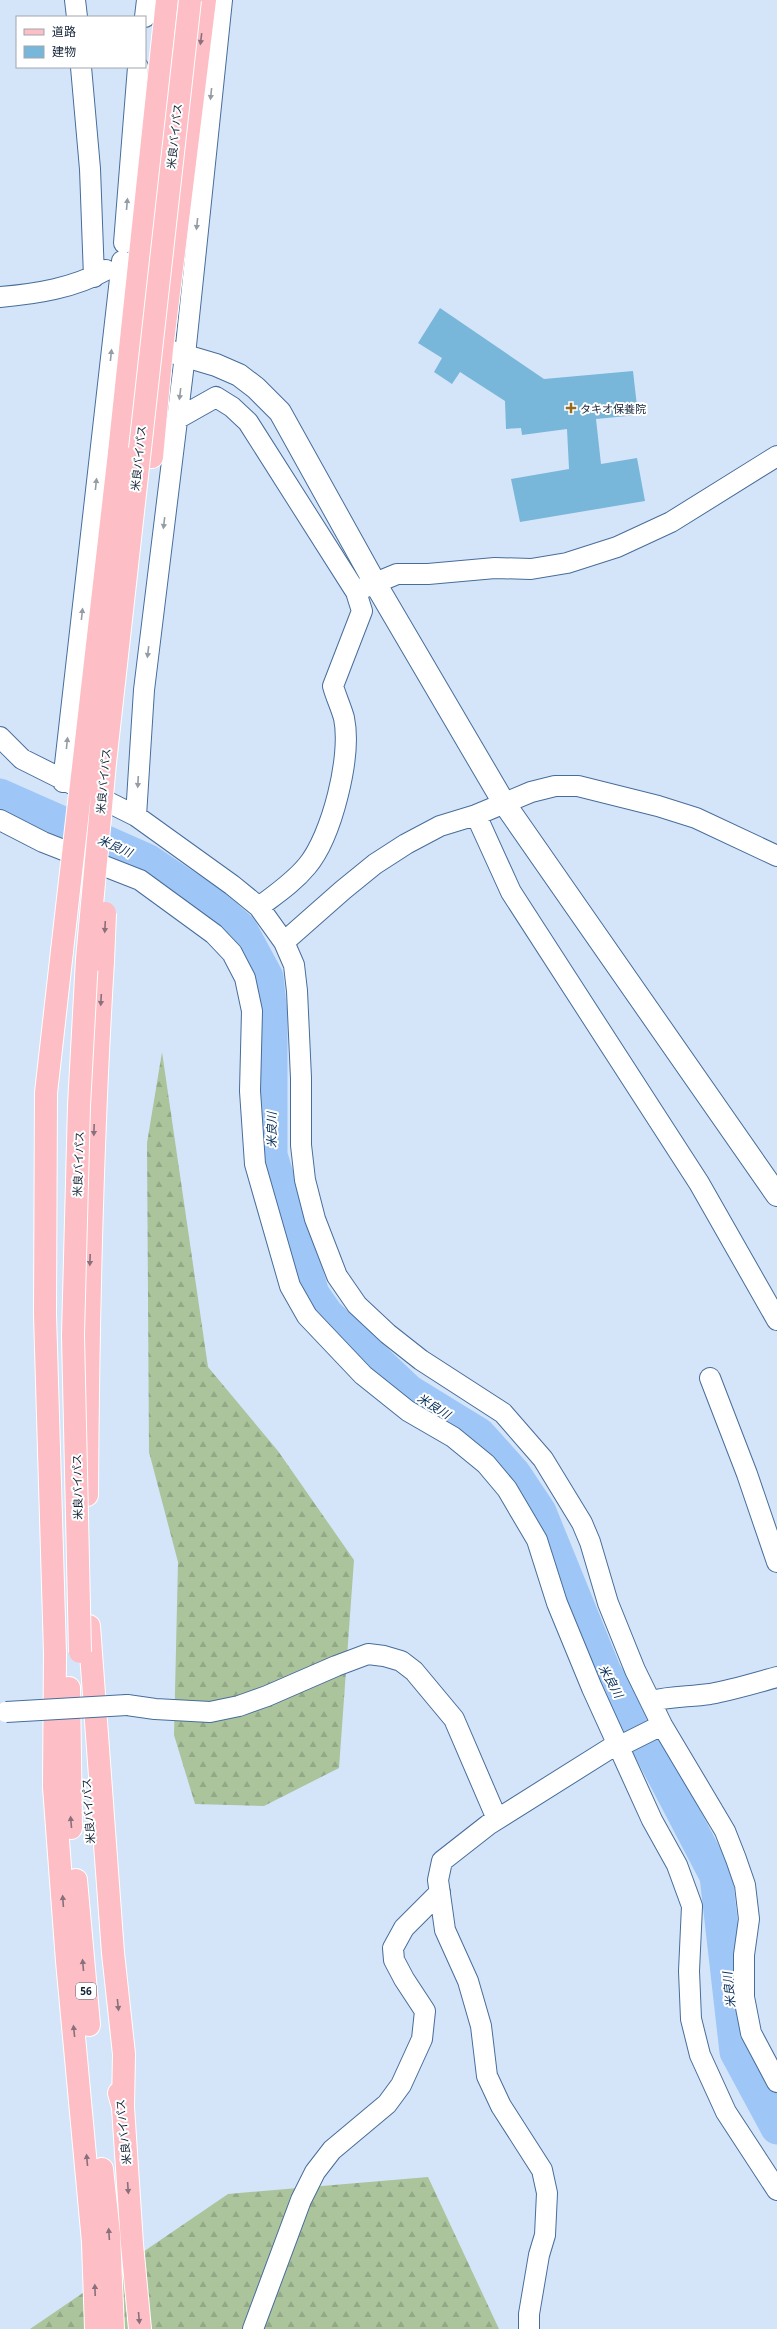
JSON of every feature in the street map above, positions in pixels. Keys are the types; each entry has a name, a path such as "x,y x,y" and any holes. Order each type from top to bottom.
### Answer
{"main road":[{"path":"96,2329 93,2242 67,1961 54,1787 55,1653 45,1314 46,1093 118,453 132,344 130,249 167,0"},
{"name":"米良バイパス","path":"140,2329 123,2107 108,2051 81,1712 74,1652 62,1500 60,1341 64,1183 79,925 154,223 181,0"},
{"name":"米良バイパス","path":"113,2329 109,2234 70,1813 74,1652 73,1335 79,1106 87,959 106,755 190,0"},
{"path":"123,2107 124,2054 113,1953 90,1658 86,1548 88,1309 96,1087 117,763 152,457 162,349 205,0"}],"street":[{"path":"76,0 77,16"},
{"path":"145,16 147,0"},
{"path":"136,816 144,690 185,355 222,0"},
{"path":"81,68 90,169 94,277"},
{"path":"63,782 130,249 138,68"},
{"path":"0,297 33,294 94,277 130,249"},
{"path":"132,344 162,349 216,365 239,375 269,399 289,426 376,583 504,803 777,1195"},
{"path":"177,419 216,397 232,407 248,422 356,592 362,611 333,686 344,719 344,752 333,813 327,831 308,865 289,885 259,907"},
{"path":"356,592 397,574 495,568 531,569 574,560 647,535 777,456"},
{"path":"0,737 22,759 63,782 136,816 232,885 259,907 284,942 294,964 297,991 301,1078 301,1145 305,1180 315,1219 337,1276 356,1305 388,1334 421,1360 503,1413 543,1459 582,1523 620,1636 635,1670 652,1701 659,1726 725,1831 736,1859 745,1885 748,1919 744,1955 744,1997 751,2033 777,2082"},
{"path":"284,942 375,864 440,826 476,815 504,803 555,786 578,786 658,806 696,818 777,856"},
{"path":"476,815 511,892 699,1183 777,1320"},
{"path":"0,820 43,842 140,880 214,934 232,953 245,978 252,1011 250,1091 255,1164 290,1286 307,1316 363,1375 408,1411 448,1434 474,1453 507,1489 537,1540 558,1603 622,1743 652,1820 677,1865 692,1906 689,1971 690,2018 700,2055 726,2112 777,2190"},
{"path":"710,1378 747,1474 777,1562"},
{"path":"3,1712 127,1705 155,1709 210,1712 239,1706 267,1696 336,1666 368,1654 384,1656 401,1661 414,1671 454,1719 497,1819"},
{"path":"652,1701 670,1696 688,1697 738,1689 777,1677"},
{"path":"529,2329 529,2314 539,2255 545,2235 548,2192 542,2170 501,2106 487,2076 481,2026 468,1981 445,1930 438,1880 442,1861 497,1819 622,1743 659,1726"},
{"path":"253,2329 301,2200 315,2172 332,2150 387,2104 401,2085 422,2039 425,2011 404,1979 394,1960 393,1948 404,1928 440,1892"}],"green space":[{"path":"162,1052 208,1367 278,1451 354,1560 339,1768 264,1806 195,1804 174,1735 178,1562 149,1452 147,1143"},
{"path":"428,2177 499,2329 30,2329 228,2194"}],"building":[{"name":"タキオ保養院","path":"440,308 544,379 633,371 638,415 596,419 601,464 637,458 645,501 520,522 511,479 569,469 567,429 522,435 521,428 506,429 505,401 460,372 452,384 434,372 442,358 418,343"}],"waterway":[{"name":"米良川","path":"0,795 147,860 214,905 241,929 267,977 271,1014 271,1155 313,1294 327,1314 409,1391 479,1434 514,1473 540,1512 605,1672 637,1725 716,1876 736,2052 777,2128"}],"place":[{"name":"タキオ保養院","path":"571,408"}]}
